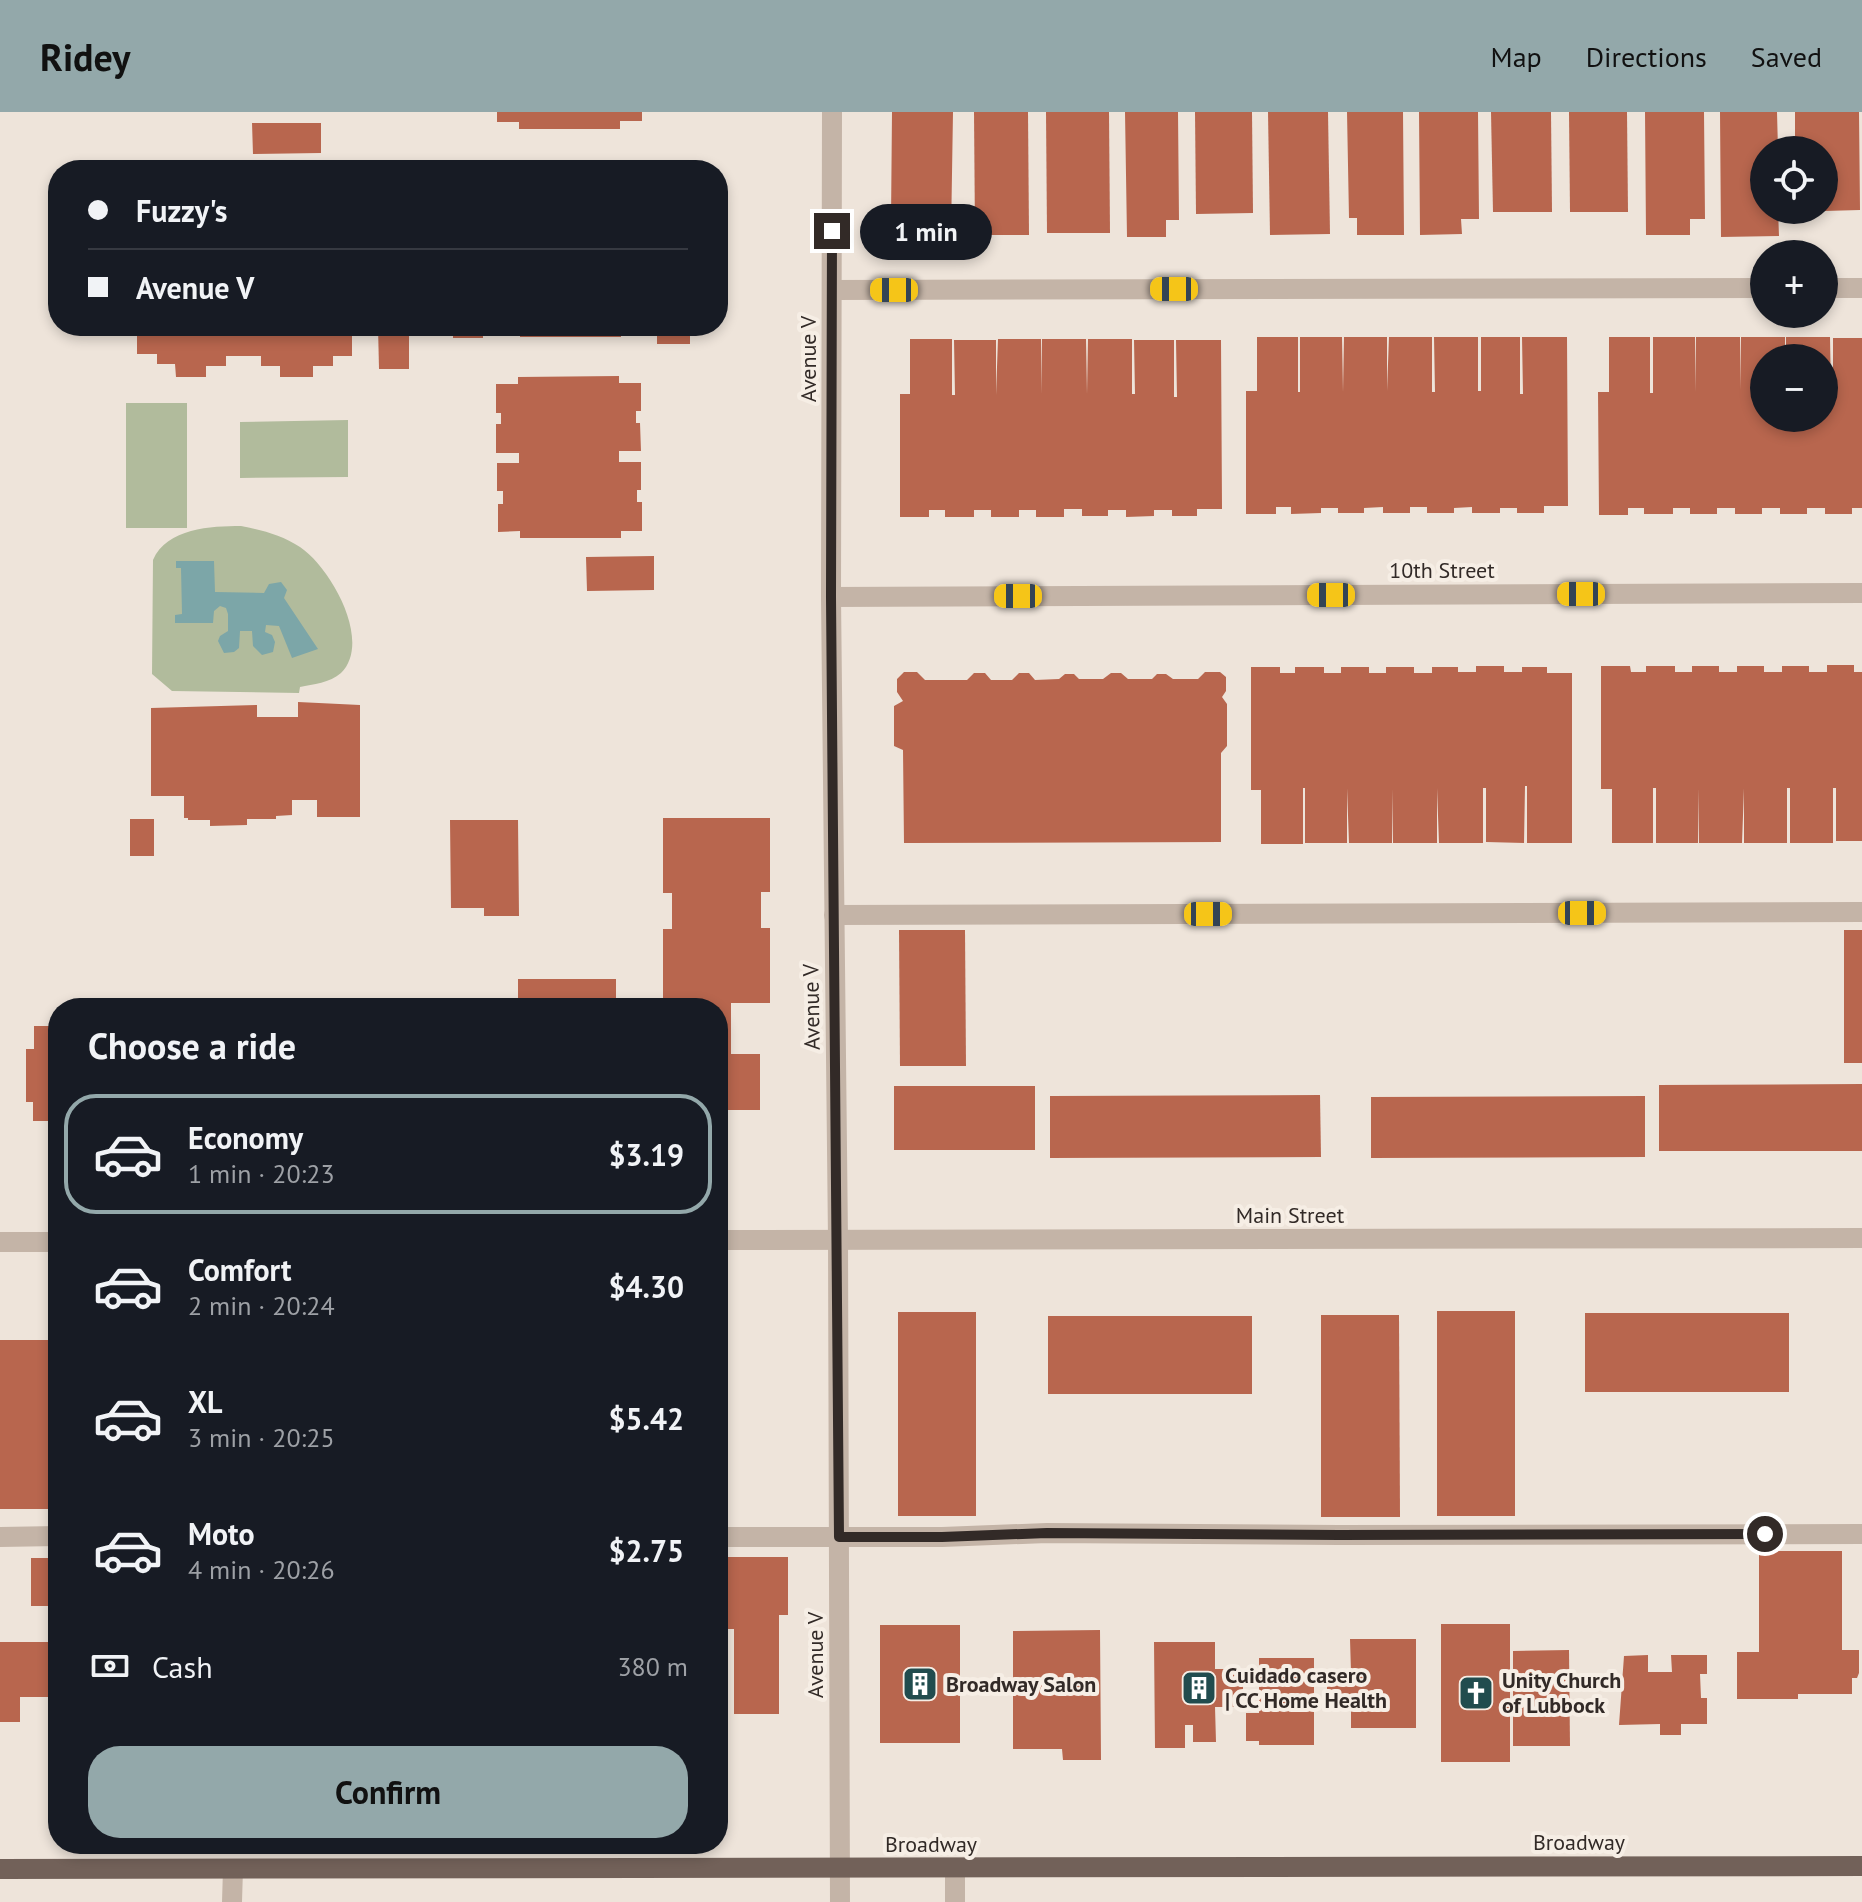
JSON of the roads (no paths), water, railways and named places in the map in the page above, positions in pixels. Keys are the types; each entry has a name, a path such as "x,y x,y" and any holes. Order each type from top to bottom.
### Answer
{"main road":[{"name":"Broadway","path":"0,1869 1862,1866"}],"street":[{"name":"Avenue V","path":"832,112 831,597 838,1240 840,1902"},
{"path":"832,290 1750,288"},
{"path":"1838,288 1862,288"},
{"name":"10th Street","path":"831,597 1862,593"},
{"path":"834,915 1862,912"},
{"name":"Main Street","path":"728,1240 1862,1238"},
{"path":"0,1242 48,1242"},
{"path":"728,1537 942,1537 1047,1533 1862,1534"},
{"path":"0,1537 48,1536"},
{"path":"955,1868 955,1902"},
{"path":"232,1902 233,1869"}],"water":[{"path":"176,561 214,561 215,592 264,593 269,584 281,582 287,590 284,598 318,649 292,658 279,626 266,625 265,632 272,635 275,642 273,652 262,655 253,646 252,631 240,631 239,648 224,653 218,641 228,631 228,614 226,608 220,606 214,611 213,623 175,623 175,615 182,614 181,568 176,568"}],"place":[{"name":"Broadway Salon","path":"920,1684"},
{"name":"Cuidado casero | CC Home Health","path":"1199,1688"},
{"name":"Unity Church of Lubbock","path":"1476,1693"}]}
